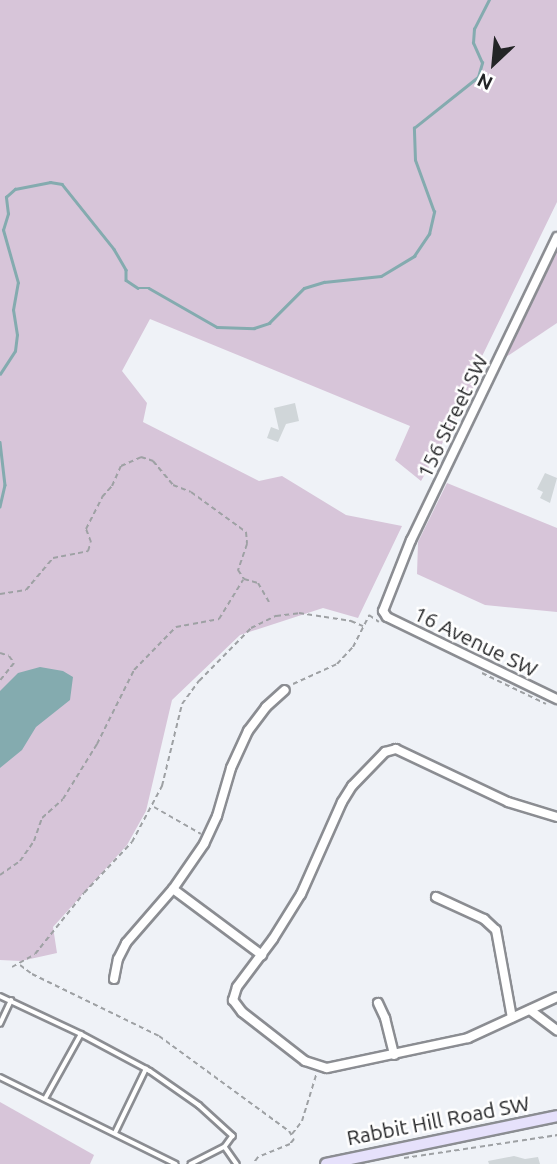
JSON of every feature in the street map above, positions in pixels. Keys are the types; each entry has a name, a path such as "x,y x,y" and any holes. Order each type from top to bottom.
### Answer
{"main road":[{"name":"Rabbit Hill Road SW","path":"326,1164 557,1116"}],"street":[{"name":"156 Street SW","path":"383,611 411,540 557,237"},
{"name":"16 Avenue SW","path":"383,611 387,617 557,699"},
{"path":"114,979 118,959 126,943 173,889 208,838 240,746 258,717 285,690"},
{"path":"556,1000 468,1038 319,1068 242,1012 233,1000 237,987 262,955 300,894 352,786 391,750 508,803 557,817"},
{"path":"173,889 262,955"},
{"path":"436,897 484,919 496,930 512,1018"},
{"path":"378,1003 386,1018 394,1055"},
{"path":"530,1010 557,1030"}],"lane":[{"path":"0,996 12,999 146,1069 199,1105 233,1136 225,1147 191,1164"},
{"path":"0,1024 12,999"},
{"path":"45,1099 81,1034"},
{"path":"116,1133 146,1069"},
{"path":"0,1077 176,1164"},
{"path":"225,1147 237,1164"}],"path":[{"path":"0,594 26,590 53,558 89,551 92,545 86,528 102,497 112,486 121,466 141,457 153,461 173,485 191,492 246,532 247,544 237,568 244,579 258,583 269,602"},
{"path":"0,875 20,861 34,841 42,818 63,799 99,740 134,670 176,627 219,619 244,579"},
{"path":"12,967 41,948 84,893 132,842 165,777 182,704 199,681 251,628 267,619 299,613 351,621 363,626"},
{"path":"285,690 302,678 337,664 353,647 369,615 378,622"},
{"path":"0,653 9,656 14,663 0,680"},
{"path":"474,669 557,707"},
{"path":"152,806 208,838"},
{"path":"19,964 32,974 159,1036 292,1135 294,1139 290,1143 258,1157 253,1164"},
{"path":"292,1135 302,1121 319,1068"},
{"path":"402,1159 557,1135"}],"shaded area":[{"path":"0,0 557,0 557,202 470,381 477,382 421,481 395,460 410,426 150,319 122,371 147,403 143,422 259,481 282,476 346,515 402,526 358,618 323,608 240,635 172,700 146,811 127,845 53,927 57,953 21,961 0,960"},
{"path":"557,249 557,323 503,359"},
{"path":"447,483 557,528 557,612 485,605 417,574 418,542"},
{"path":"0,1102 94,1155 90,1164 0,1164"}],"water":[{"path":"40,667 63,671 73,677 70,700 36,727 22,750 0,768 0,691 18,673"}],"building":[{"path":"295,403 299,421 286,424 278,442 267,438 271,427 279,430 274,408"},
{"path":"545,473 557,478 550,503 540,498 543,492 537,489"},
{"path":"514,1156 525,1159 538,1157 540,1164 489,1164 488,1161"}],"waterway":[{"path":"0,374 15,351 17,335 13,310 18,283 3,230 8,214 6,197 15,189 50,182 62,184 114,249 126,270 126,280 138,288 149,288 217,327 254,328 269,323 304,288 324,282 381,276 414,256 429,234 434,212 415,160 414,128 478,77 482,63 473,43 474,29 489,0"},
{"path":"0,442 5,485 0,506"}]}
